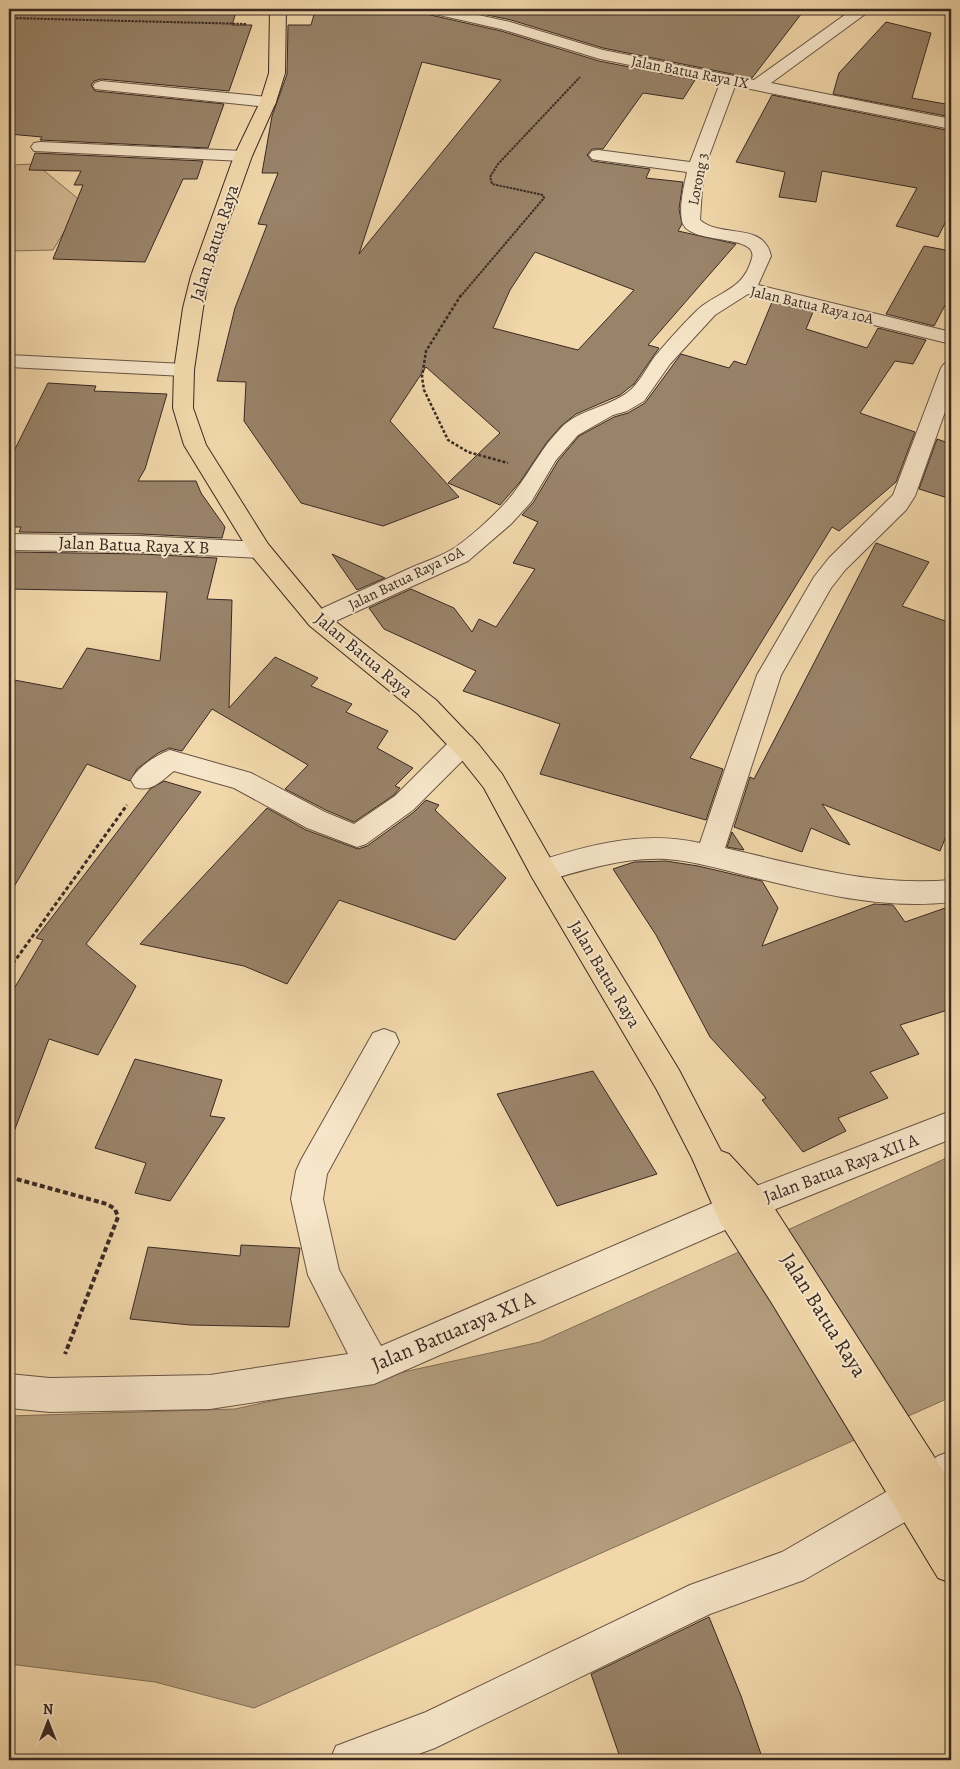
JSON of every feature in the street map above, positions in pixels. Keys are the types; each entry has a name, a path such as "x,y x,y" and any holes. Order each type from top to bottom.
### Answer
{"main road":[{"name":"Jalan Batua Raya","path":"278,17 277,73 268,102 242,156 200,276 184,370 183,408 195,445 260,550 318,620 428,708 463,744 493,781 543,871 668,1080 704,1149 746,1213 785,1293 921,1476"},
{"path":"921,1476 951,1515"},
{"path":"921,1476 951,1566"}],"street":[{"name":"Jalan Batua Raya IX","path":"433,9 511,20 600,54 951,124"},
{"path":"758,85 863,9"},
{"name":"Lorong 3","path":"730,80 697,168 691,222 709,232 751,240 760,247 762,256 752,280 745,288"},
{"path":"101,86 268,102"},
{"path":"40,147 242,156"},
{"path":"598,155 697,168"},
{"name":"Jalan Batua Raya 10A","path":"318,620 460,555 503,520 523,497 538,470 558,442 571,430 606,410 620,406 637,396 663,360 708,311 745,288 951,338"},
{"path":"9,360 184,370"},
{"path":"709,856 769,675 822,583 838,564 898,506 915,470 951,368"},
{"name":"Jalan Batua Raya X B","path":"9,542 141,544 260,550"},
{"path":"144,780 170,760 242,780 316,820 357,836 404,803 463,744"},
{"path":"543,871 590,856 625,850 660,848 709,856 807,879 876,891 926,895 951,891"},
{"path":"374,1367 324,1275 307,1199 312,1171 384,1042"},
{"name":"Jalan Batua Raya XII A","path":"746,1213 951,1124"},
{"name":"Jalan Batuaraya XI A","path":"9,1391 50,1395 210,1392 374,1367 746,1213"},
{"path":"350,1760 435,1728 703,1598 791,1567 921,1476"}],"path":[{"path":"9,18 278,17"},
{"path":"538,470 468,452 448,440 424,390 422,377 426,351 448,313 465,290 544,198 542,195 535,193 492,184 490,177 498,164 569,90 600,54"},
{"path":"9,969 144,780"},
{"path":"9,1177 107,1204 115,1209 118,1217 50,1395"}],"shaded area":[{"path":"36,164 82,202 53,250 9,251 9,165"},
{"path":"951,1156 951,1397 254,1708 155,1682 9,1664 9,1416 235,1409 540,1342"}],"building":[{"path":"9,9 237,9 232,25 252,25 229,91 101,79 94,81 91,85 95,91 224,104 208,148 40,140 42,137 9,134"},
{"path":"339,9 422,9 426,14 501,31 599,61 695,80 683,99 643,93 603,149 592,149 587,155 592,161 650,169 646,178 683,182 679,209 682,224 678,231 736,244 648,345 659,348 634,384 620,395 576,414 561,426 547,442 520,482 500,505 448,483 500,433 426,367 390,421 459,497 383,526 301,503 244,421 246,382 217,381 235,308 267,225 258,224 278,173 262,173 272,116 287,74 288,25 311,25 315,11 339,12","holes":["422,62 501,80 359,254","535,252 634,290 578,350 493,328 510,290"]},
{"path":"459,9 805,9 752,78 603,48 511,20"},
{"path":"886,22 931,33 912,98 951,105 951,117 833,94 839,73"},
{"path":"772,95 951,131 951,211 938,237 896,226 917,188 822,171 816,202 779,197 785,172 736,162"},
{"path":"35,153 203,161 197,179 183,179 145,262 53,259 83,185 74,185 81,171 29,170"},
{"path":"924,246 951,251 951,294 934,326 886,314"},
{"path":"772,302 813,312 806,329 867,348 878,328 926,340 913,364 895,361 860,413 915,432 896,482 839,531 832,527 690,758 723,769 706,820 540,774 560,724 463,691 476,671 384,629 369,608 411,589 454,608 472,632 479,619 496,627 535,569 513,563 538,522 522,515 533,503 558,461 579,436 645,403 681,354 729,368 734,361 746,365"},
{"path":"48,383 96,386 94,391 167,394 145,469 138,481 196,481 201,493 225,527 222,538 141,534 19,532 21,527 9,527 9,461"},
{"path":"937,439 951,444 951,499 919,489"},
{"path":"876,543 929,562 902,606 951,623 951,824 940,851 822,804 850,845 811,828 802,852 734,827 750,777 754,779"},
{"path":"13,552 141,554 217,558 207,599 232,600 229,708 275,657 318,678 311,686 352,704 346,712 388,731 377,748 413,768 395,786 400,788 394,795 354,822 285,789 308,765 212,709 182,751 169,748 158,753 137,769 130,781 87,764 9,895 9,679 62,689 87,648 160,661 167,592 9,589 9,564"},
{"path":"332,554 385,578 357,590"},
{"path":"164,781 201,792 86,944 136,986 98,1055 49,1039 12,1137 9,1137 9,997 43,940 36,938 150,789"},
{"path":"426,800 439,805 435,810 506,878 455,940 339,900 287,984 244,966 140,944 267,808 306,830 358,849 367,846 414,812"},
{"path":"732,832 744,850 727,847"},
{"path":"666,861 698,866 762,881 778,908 762,946 874,904 893,905 905,922 951,906 951,1009 900,1025 919,1054 870,1072 888,1098 838,1118 846,1131 803,1152 762,1100 766,1098 710,1037 656,935 613,869 634,862"},
{"path":"135,1059 222,1080 210,1116 225,1118 170,1201 135,1193 146,1163 95,1148"},
{"path":"593,1071 657,1174 557,1206 497,1094"},
{"path":"241,1245 300,1248 289,1327 190,1325 130,1319 148,1247 240,1256"},
{"path":"709,1617 741,1696 763,1760 621,1760 591,1674"}]}
